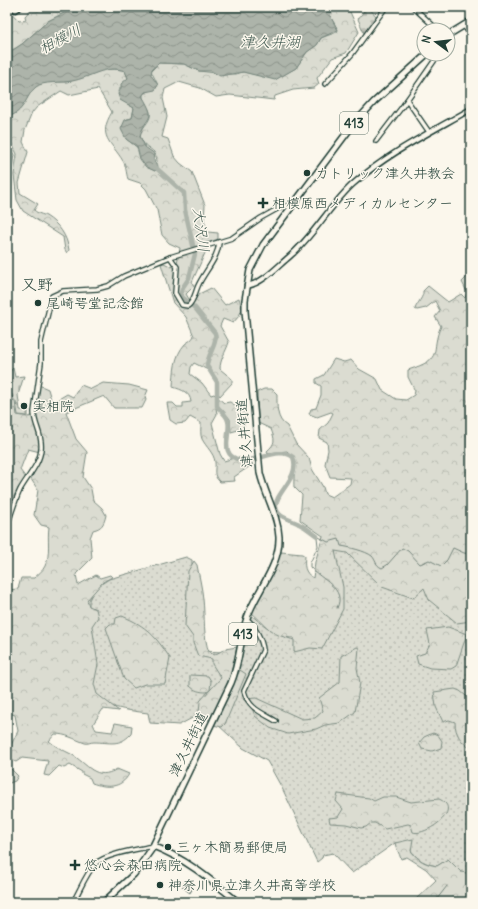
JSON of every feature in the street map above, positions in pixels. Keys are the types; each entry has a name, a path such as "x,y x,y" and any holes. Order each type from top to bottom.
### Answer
{"highway":[{"path":"456,30 471,21"},
{"name":"津久井街道","path":"104,902 134,874 153,846 231,683 236,668 247,619 273,565 279,542 277,524 264,492 258,455 245,311 250,270 257,255 356,122 377,99 418,62"},
{"path":"153,846 184,860 238,902"}],"main road":[{"path":"10,7 16,10 20,7"},
{"path":"247,286 258,282 298,249 333,206 358,180 429,132 471,109"}],"street":[{"path":"325,84 352,54 386,7"},
{"path":"412,7 429,22"},
{"path":"463,25 471,35"},
{"path":"376,141 433,62"},
{"path":"407,100 429,132"},
{"path":"7,526 20,491 38,460 41,450 42,439 34,412 41,363 40,342 52,296 63,291 104,288 124,276 171,256 238,235 256,221 279,208 294,204"},
{"path":"171,256 177,267 175,293 182,305 188,306 192,303 198,286 210,267 218,242"},
{"path":"247,619 253,627 263,650 244,691 247,701 253,707 276,721"},
{"path":"73,902 92,869 99,861 116,855 153,846"}],"green space":[{"path":"44,7 76,7 48,21 22,44 7,54 7,8 19,21 26,20 25,16 32,8 38,11"},
{"path":"333,7 352,7 350,12 359,32 346,53 332,58 317,78 319,84 314,88 293,90 275,96 274,100 230,95 216,97 200,88 179,82 165,89 163,98 167,117 162,137 168,139 174,156 180,163 192,172 205,205 204,220 208,232 218,233 218,239 210,242 192,282 194,286 186,294 189,299 194,301 199,294 211,288 225,305 239,298 242,309 239,316 233,323 223,319 220,326 229,342 220,365 220,369 232,379 232,383 220,396 216,391 218,381 212,372 194,363 191,367 190,374 202,383 211,395 214,394 224,403 230,402 246,413 246,421 242,429 231,432 230,419 222,409 216,408 217,414 212,423 220,454 224,461 234,458 253,464 234,477 235,481 220,482 215,475 215,462 213,456 201,437 201,423 190,417 185,423 176,424 170,420 167,403 173,403 177,407 183,407 183,403 191,402 187,394 182,390 173,387 175,364 181,349 194,336 186,317 173,303 161,264 164,263 172,267 177,263 180,248 169,243 162,235 157,210 146,189 140,183 128,179 124,163 107,138 106,127 112,112 98,89 69,95 61,91 37,107 32,113 25,130 23,142 28,152 19,183 20,193 38,204 34,210 51,219 62,231 69,250 67,253 65,250 63,237 23,211 17,200 14,175 17,154 7,134 7,116 13,115 21,108 32,90 39,84 66,82 110,69 125,71 128,78 118,91 120,97 134,108 132,118 127,119 126,139 137,147 147,167 155,171 158,167 155,154 141,139 140,133 150,117 150,111 144,100 143,94 158,85 151,71 159,63 184,64 199,71 224,74 236,74 243,72 276,79 296,68 307,52 317,45 321,38 337,32 338,30 330,16"},
{"path":"362,7 368,7 377,17 364,33 358,19 364,11"},
{"path":"7,141 14,155 9,182 11,191 7,193"},
{"path":"468,276 471,278 471,621 457,623 429,600 424,588 413,598 382,587 347,553 335,551 343,587 343,609 322,649 310,648 294,652 294,638 275,634 252,613 281,552 302,554 305,556 305,568 313,578 315,562 323,536 300,520 302,495 294,487 293,458 287,451 268,453 267,451 272,446 274,439 271,429 258,423 257,392 264,389 272,389 277,394 278,412 281,420 287,426 296,444 309,458 312,469 323,487 325,494 332,497 350,484 351,478 330,477 325,464 328,450 327,442 319,438 320,430 328,423 333,413 331,412 317,417 309,414 311,409 316,408 321,395 321,386 316,383 316,379 324,375 334,359 344,362 351,360 359,369 377,379 382,390 396,399 406,400 414,395 415,391 408,377 408,370 428,362 432,358 441,326 435,317 440,311 435,301 426,308 415,309 423,291 428,286 448,302 461,294 465,298 467,292 462,282"},
{"path":"13,368 15,377 24,376 18,395 20,410 28,410 28,416 18,415 16,402 7,388 7,375"},
{"path":"103,383 129,385 148,390 145,397 146,400 142,408 114,408 104,396 66,412 76,439 87,452 83,477 91,489 93,500 102,508 106,515 102,525 93,530 90,538 92,558 76,574 78,585 96,575 100,578 110,575 112,577 103,582 87,600 89,606 96,609 98,617 92,626 98,664 94,684 97,694 119,711 103,709 93,724 96,730 112,732 115,723 132,726 131,734 122,741 114,743 86,743 59,734 55,734 49,741 98,773 103,774 117,769 129,774 122,782 113,786 103,786 92,783 90,778 70,765 64,768 59,766 49,776 44,775 48,761 22,758 16,762 7,758 7,753 18,731 15,715 7,712 7,590 18,589 21,578 34,578 44,568 48,557 49,527 41,525 34,515 38,490 31,479 42,455 40,452 28,449 20,470 26,478 15,494 7,512 7,389 11,393 15,402 17,415 29,417 36,414 39,385 48,389 52,403 67,394 73,397 81,385 91,389"},
{"path":"336,544 471,598 471,874 461,872 448,859 437,866 422,861 412,852 406,842 395,843 352,873 333,853 323,855 317,862 283,790 267,761 243,748 217,724 198,715 179,725 150,723 148,713 116,708 95,699 88,694 89,600 95,588 109,579 186,557 192,560 192,573 204,651 222,652 243,650 251,615 265,626 284,637 309,643 333,580"},
{"path":"194,561 197,565 202,591 205,633 209,652 214,655 225,649 237,647 229,681 213,715 208,717 199,714 200,701 221,678 212,664 212,659 198,656 193,643 193,637 185,626 188,571"},
{"path":"122,616 138,624 150,633 170,658 165,684 145,684 134,688 124,679 106,628 110,624 115,624 116,618"},
{"path":"448,627 467,634 456,666 451,669 430,668 418,664 416,656 425,653 430,644 427,630"},
{"path":"357,647 359,648 357,668 360,683 355,712 340,723 288,734 270,728 255,716 252,708 243,699 256,698 302,719 315,718 323,711 319,698 340,682 341,656"},
{"path":"240,670 246,674 225,724 222,727 213,725"},
{"path":"190,675 208,676 211,681 210,690 207,692 202,692 192,688 190,686"},
{"path":"455,689 471,700 471,749 464,744 459,737 455,722 449,720 443,722 436,707 434,692"},
{"path":"433,733 438,735 442,741 441,748 432,751 422,749 419,743 424,737"},
{"path":"7,765 18,776 15,781 7,784"},
{"path":"338,794 369,798 374,801 383,797 396,797 411,802 439,799 446,804 447,810 445,816 440,822 433,827 418,832 413,832 411,825 408,824 385,829 375,823 371,823 366,827 361,828 346,824 330,823 329,818 338,817 343,809 336,801"},
{"path":"413,839 411,851 422,862 437,866 448,859 461,872 471,874 471,902 416,902 415,900 436,880 426,869 407,857 401,859 395,843"}],"water":[{"name":"津久井湖","path":"76,7 332,7 330,16 338,30 321,38 317,45 307,52 296,68 275,80 243,72 220,76 211,71 199,71 184,64 159,63 152,69 151,75 158,85 155,90 145,92 142,96 147,104 150,114 140,136 145,147 155,154 154,160 158,168 155,171 146,167 140,159 137,147 126,139 121,129 125,120 132,118 134,108 120,100 118,94 121,84 128,78 125,71 111,69 72,81 39,85 32,91 18,112 7,117 7,54 22,44 48,21"},
{"path":"185,882 193,888 190,893 182,887"}],"waterway":[{"name":"大沢川","path":"154,166 184,193 185,210 195,254 189,278 181,293 182,297 195,308 215,333 216,337 207,366 217,382 217,406 228,421 227,449 229,454 234,458 241,460 254,459 281,453 293,457 293,472 291,478 276,502 277,511 282,516 302,525 317,536"},
{"path":"317,536 328,542 339,539 341,546 366,552 372,556 382,568 387,565 402,548 408,551 420,564 429,560 441,566 447,560 453,548 464,553 471,554"},
{"name":"大沢川","path":"317,537 318,546 310,563 310,567 336,590 339,595 337,608"},
{"path":"436,902 447,886"}],"place":[{"name":"カトリック津久井教会","path":"307,173"},
{"name":"相模原西メディカルセンター","path":"263,203"},
{"name":"尾崎咢堂記念館","path":"38,303"},
{"name":"実相院","path":"24,406"},
{"name":"三ヶ木簡易郵便局","path":"168,847"},
{"name":"悠心会森田病院","path":"75,865"},
{"name":"神奈川県立津久井高等学校","path":"160,885"}],"district":[{"name":"又野","path":"37,284"}],"water label":[{"name":"相模川","path":"60,39"}]}
